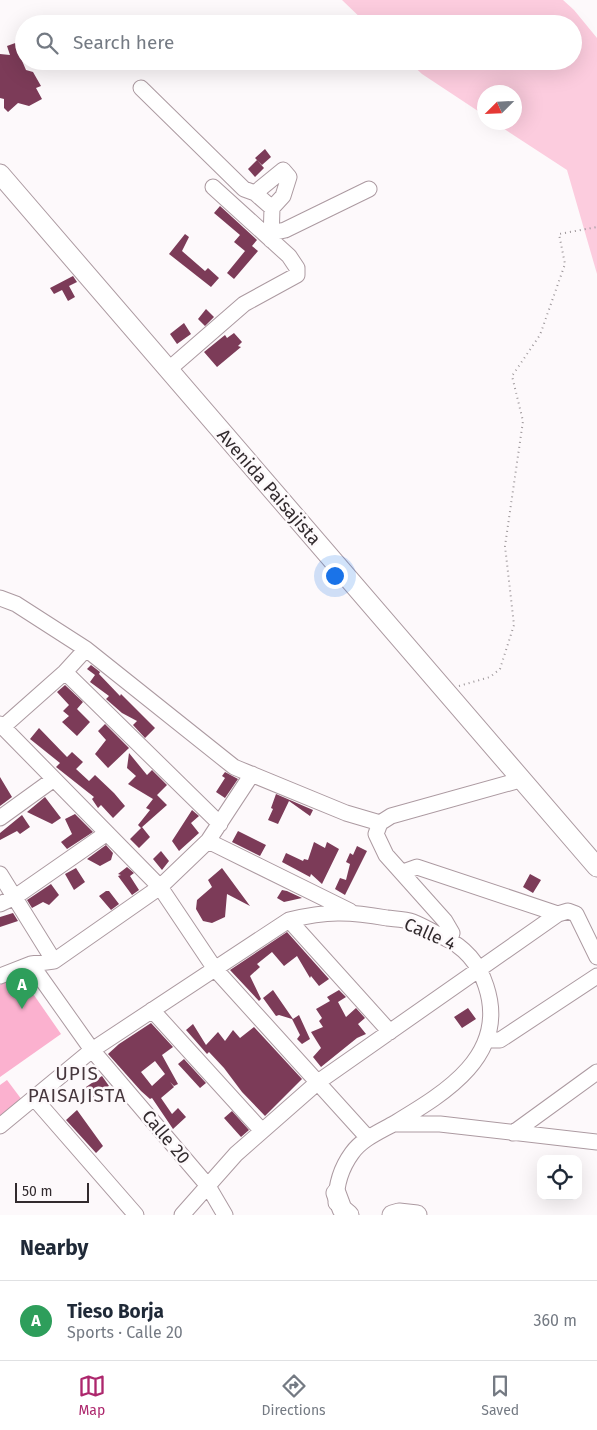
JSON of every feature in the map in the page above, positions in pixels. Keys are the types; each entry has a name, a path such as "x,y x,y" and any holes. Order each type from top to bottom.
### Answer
{"main road":[{"name":"Avenida Paisajista","path":"0,174 520,780 597,867"},
{"path":"336,1194 342,1210 349,1215"},
{"path":"392,1215 399,1213 417,1215"}],"street":[{"path":"141,88 244,190 255,193 272,208"},
{"path":"255,193 283,170 289,177 283,196 272,208 271,240"},
{"path":"168,370 244,304 297,275 297,268 289,256 213,187"},
{"path":"271,240 276,232 285,230 369,190"},
{"path":"0,598 16,604 86,649 234,767 346,813 380,823"},
{"path":"86,649 65,672 2,726 160,887 215,969 368,1138"},
{"path":"65,672 220,824"},
{"path":"0,976 32,964 54,961 160,887 208,841 252,774"},
{"path":"0,818 54,779"},
{"path":"450,940 452,933 445,921 386,855 376,834 380,823 390,816 520,780"},
{"path":"0,904 15,897 108,833"},
{"path":"208,841 353,912"},
{"path":"403,872 417,867 558,914"},
{"path":"0,874 54,961"},
{"name":"Calle 4","path":"0,1126 92,1050 289,920 322,912 353,912 411,922 450,940 464,950 481,969 492,1003 488,1040 482,1052 467,1071 442,1094 368,1138 352,1152 341,1170 336,1194 336,1215"},
{"path":"182,1215 236,1154 318,1082 558,914 568,912 576,914 597,957"},
{"path":"289,920 390,1032"},
{"name":"Calle 20","path":"32,964 92,1050 208,1186 225,1215"},
{"path":"488,1040 500,1040 597,976"},
{"path":"152,1010 262,1131"},
{"path":"513,1133 597,1072"},
{"path":"34,1098 136,1215"},
{"path":"394,1124 440,1124 597,1142"}],"path":[{"path":"445,691 490,677 500,669 514,625 505,546 523,421 512,376 540,334 564,264 558,234 597,227"}],"shaded area":[{"path":"342,0 563,0 578,15 358,15"},
{"path":"582,20 597,38 597,274 567,170 506,130 522,130 522,85 477,85 477,110 418,70 582,70"},
{"path":"18,972 61,1034 0,1077 0,985"},
{"path":"7,1080 22,1100 0,1117 0,1085"}],"building":[{"path":"15,43 15,70 33,72 41,86 36,88 42,99 29,106 18,103 8,112 4,108 4,99 0,98 0,54 10,55 7,46"},
{"path":"265,149 271,157 262,165 255,158"},
{"path":"257,160 264,168 255,177 248,169"},
{"path":"220,206 257,240 252,246 258,251 234,279 227,273 245,251 234,242 240,235 214,213"},
{"path":"185,234 189,237 182,251 205,271 208,268 219,278 211,287 169,254"},
{"path":"73,276 77,282 69,286 75,297 68,301 62,290 54,294 50,288"},
{"path":"206,309 214,317 205,326 198,319"},
{"path":"184,323 191,334 177,344 170,334"},
{"path":"234,333 242,342 238,346 241,347 217,367 204,352 225,335 227,338"},
{"path":"91,665 100,672 99,674 120,696 121,694 155,728 145,738 133,725 137,721 122,713 106,699 109,696 90,682 95,675 87,669"},
{"path":"65,685 83,702 77,709 90,722 77,736 62,722 69,716 63,711 69,705 57,692"},
{"path":"105,724 129,748 108,768 95,754 106,740 98,731"},
{"path":"39,728 67,757 72,752 83,762 76,769 89,781 95,775 125,806 113,818 101,805 98,808 92,799 94,797 56,767 60,763 30,739"},
{"path":"129,753 147,775 152,770 167,785 157,795 167,805 141,828 138,825 150,810 146,808 153,799 128,784 136,776 127,768"},
{"path":"225,772 238,779 225,798 216,792 225,778 222,776"},
{"path":"0,777 12,797 0,806"},
{"path":"276,794 313,810 310,816 289,801 278,824 268,820 273,809 271,808"},
{"path":"45,797 61,818 52,824 27,812"},
{"path":"192,810 199,816 191,823 199,833 179,851 172,841"},
{"path":"75,814 93,832 67,849 61,842 72,834 65,819"},
{"path":"22,815 30,827 20,834 17,831 0,840 0,833"},
{"path":"142,827 150,837 139,848 130,839"},
{"path":"238,831 266,845 260,856 232,842"},
{"path":"314,842 325,848 327,842 339,849 322,884 311,874 310,877 282,862 286,853 303,861 304,859 308,860"},
{"path":"106,845 113,853 111,860 100,866 87,859"},
{"path":"357,846 367,851 345,895 335,889 340,878 346,880 350,864 346,862 350,853 353,855"},
{"path":"161,851 169,861 162,870 153,859"},
{"path":"127,867 134,873 130,876 139,890 132,895 118,876"},
{"path":"76,868 85,882 74,890 65,874"},
{"path":"222,868 250,906 227,894 225,917 212,923 203,921 196,909 197,900 212,887 208,880"},
{"path":"530,874 541,880 533,893 523,887"},
{"path":"51,884 59,895 49,905 43,902 32,908 27,900"},
{"path":"282,890 302,898 284,902 277,898"},
{"path":"109,891 119,904 111,910 99,896"},
{"path":"13,913 18,921 0,927 0,917"},
{"path":"287,932 329,979 319,986 311,976 310,978 297,956 284,966 272,952 257,964 260,967 250,976 261,999 259,1001 230,970"},
{"path":"273,990 293,1019 299,1015 310,1039 302,1044 297,1039 300,1035 292,1019 279,1015 276,1016 263,998"},
{"path":"339,990 346,997 338,1002 346,1017 356,1008 365,1018 358,1024 366,1034 357,1038 321,1067 313,1057 321,1048 311,1032 323,1027 319,1021 322,1018 316,1009 330,1001 327,997"},
{"path":"468,1008 476,1019 462,1028 454,1017"},
{"path":"151,1023 173,1047 162,1055 178,1084 174,1086 170,1082 174,1087 161,1098 172,1114 178,1108 186,1117 173,1129 152,1098 150,1099 141,1091 108,1054 119,1044","holes":["155,1061 165,1074 152,1086 141,1072"]},
{"path":"193,1024 206,1045 218,1032 225,1041 233,1030 240,1038 254,1027 302,1079 265,1116 242,1092 224,1068 209,1052 207,1054 186,1030"},
{"path":"184,1059 206,1083 200,1088 178,1064"},
{"path":"102,1076 109,1086 93,1097 86,1087"},
{"path":"77,1110 103,1146 96,1153 66,1120"},
{"path":"232,1111 249,1130 241,1137 224,1118"}],"place":[{"name":"Tieso Borja","path":"22,1009"}],"district":[{"name":"UPIS PAISAJISTA","path":"77,1084"}]}
